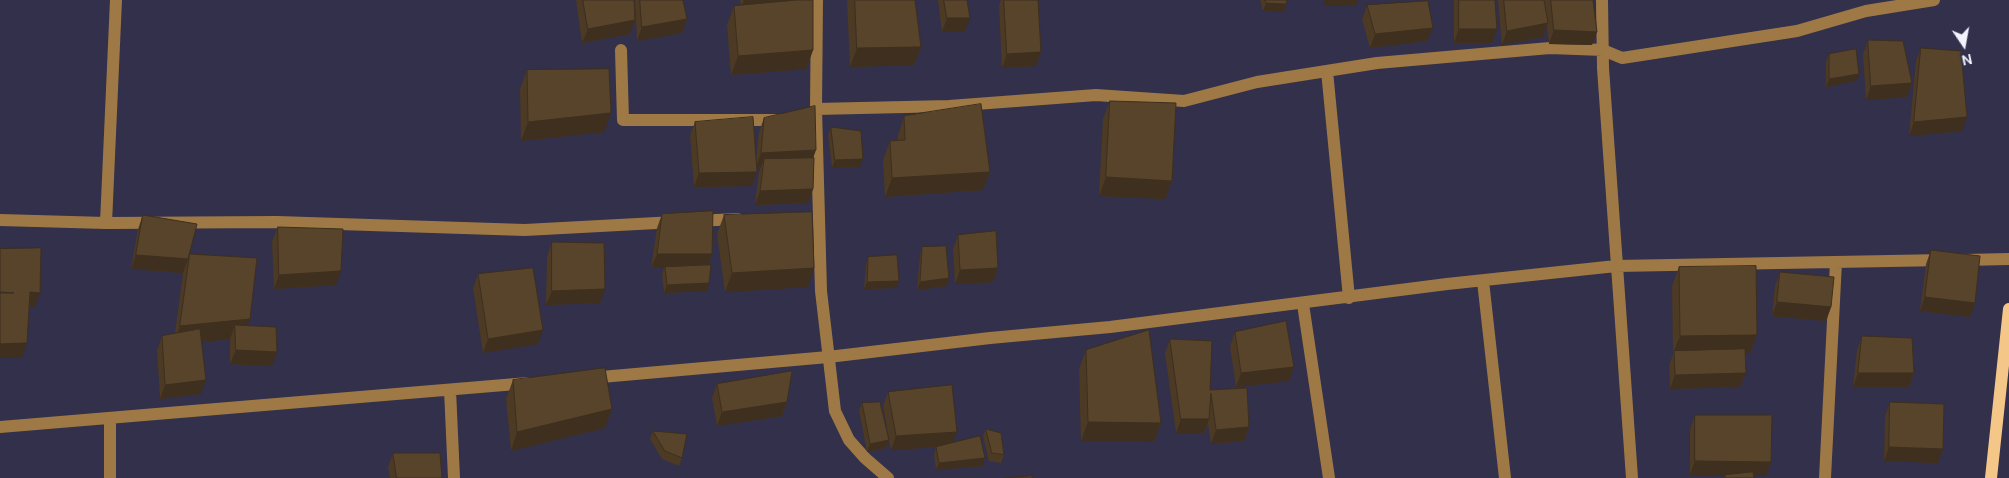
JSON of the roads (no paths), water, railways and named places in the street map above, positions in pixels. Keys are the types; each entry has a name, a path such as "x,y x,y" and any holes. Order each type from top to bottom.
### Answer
{"main road":[{"path":"1991,478 2009,309"}],"street":[{"path":"106,223 116,0"},
{"path":"817,0 813,215 835,411 849,440 865,458 888,478"},
{"path":"1602,0 1603,50 1616,266 1632,478"},
{"path":"621,50 623,120 795,120 816,114 1096,95 1184,100 1257,82 1327,71 1377,64 1550,48 1603,50 1622,58 1797,31 1866,11 1934,0"},
{"path":"1327,71 1349,298"},
{"path":"0,220 106,223 276,222 525,230 749,218"},
{"path":"579,379 828,357 990,338 1110,327 1616,266 2009,259"},
{"path":"1825,478 1836,262"},
{"path":"1482,281 1505,478"},
{"path":"1303,304 1329,478"},
{"path":"0,427 539,382"},
{"path":"450,390 454,478"},
{"path":"110,418 110,478"}]}
